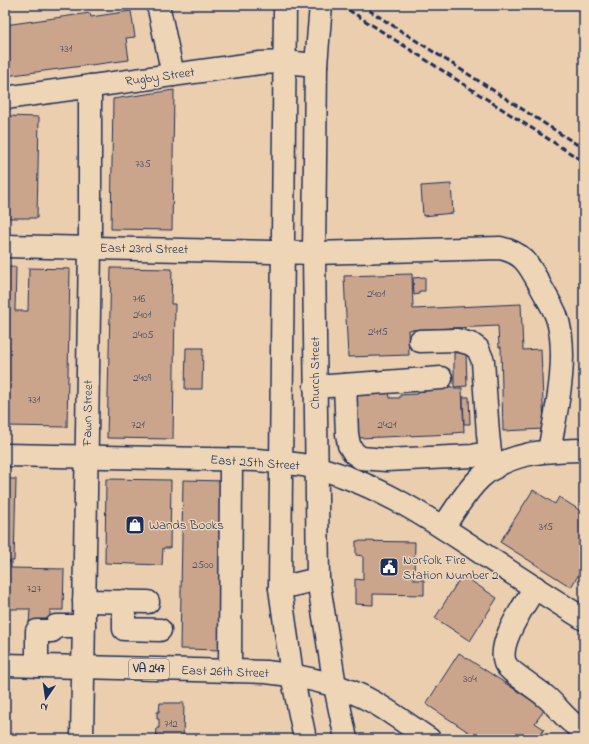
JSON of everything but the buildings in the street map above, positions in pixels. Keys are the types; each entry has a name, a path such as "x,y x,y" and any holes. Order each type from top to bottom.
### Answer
{"main road":[{"path":"157,5 173,75"},
{"path":"285,5 280,588 292,675 305,739"},
{"name":"Church Street","path":"321,5 316,65 314,253 318,579 335,686 346,739"},
{"name":"Rugby Street","path":"5,98 260,64 284,62 316,65"},
{"name":"Fawn Street","path":"82,739 90,248 90,86"},
{"name":"East 23rd Street","path":"5,246 314,253 500,248 511,251 521,256 530,267 556,315 560,331 561,370 558,402 549,451"},
{"path":"420,341 457,340 471,344 478,348 483,361 492,460 443,527"},
{"path":"315,387 441,378"},
{"path":"344,385 349,445 354,453 361,458 386,460 473,456 492,460 516,457 534,452 584,450"},
{"name":"East 25th Street","path":"5,455 280,462 316,468 380,491 418,511 584,619"},
{"path":"230,671 231,460"},
{"path":"280,588 318,579"},
{"path":"535,587 510,631 505,643 505,664 547,697 570,721 584,731"},
{"path":"84,601 148,602"},
{"path":"124,601 124,629 160,630"},
{"path":"37,666 37,631 52,631 56,626 84,626"},
{"name":"East 26th Street","path":"5,666 266,672 292,675 335,686 375,703 429,739"}],"railway":[{"path":"341,5 584,162"},
{"path":"361,5 584,149"}],"place":[{"name":"Wands Books","path":"135,525"},
{"name":"Norfolk Fire Station Number 2","path":"389,567"}]}
